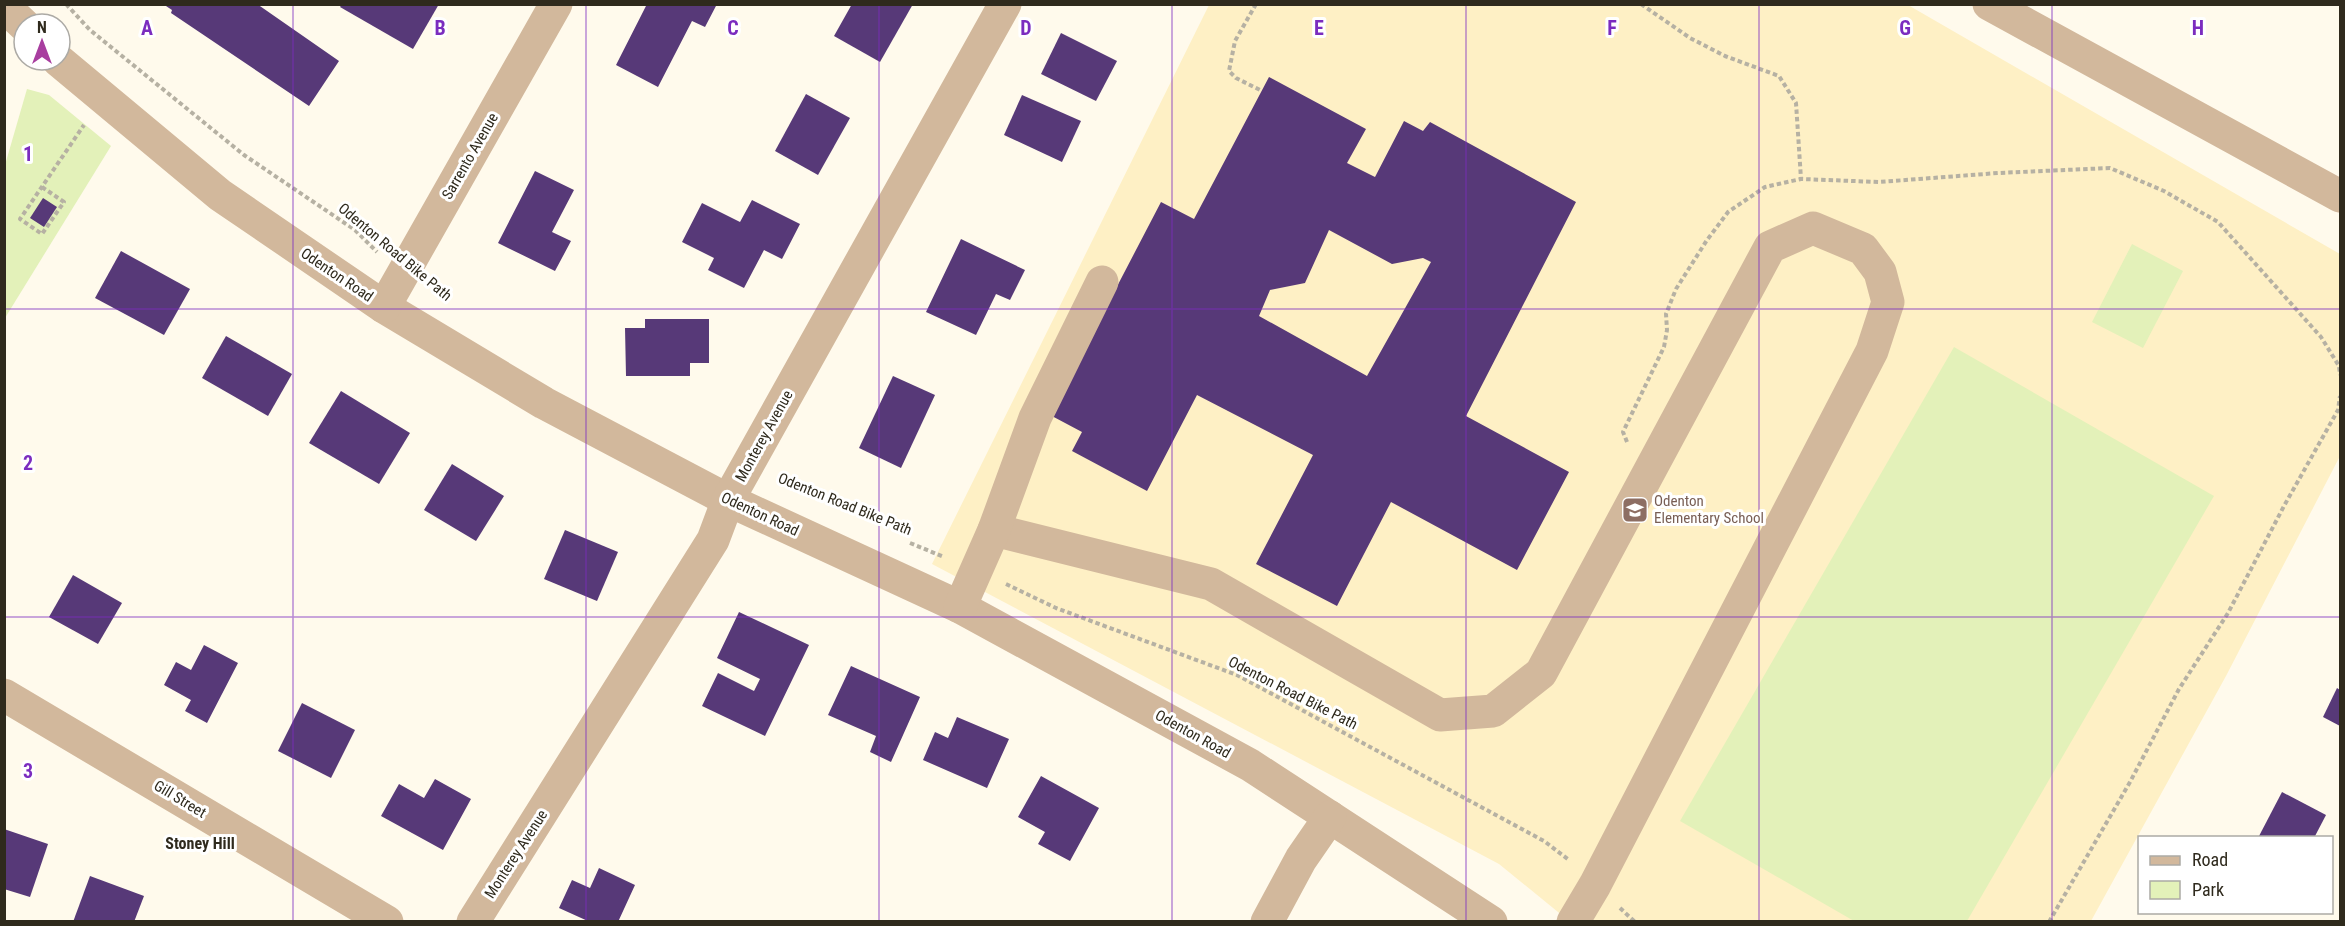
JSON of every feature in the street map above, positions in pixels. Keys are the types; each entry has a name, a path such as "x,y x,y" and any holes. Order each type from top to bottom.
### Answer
{"street":[{"name":"Sarrento Avenue","path":"384,307 556,4"},
{"name":"Monterey Avenue","path":"473,921 712,540 728,500 1005,4"},
{"path":"1989,4 2340,196"},
{"name":"Odenton Road","path":"72,72 220,195 384,307 544,403 728,500 960,607 1250,765 1491,921"},
{"path":"994,530 1211,584 1440,715 1493,711 1541,673 1770,247 1813,228 1863,249 1880,272 1888,302 1872,351 1595,885 1573,921"},
{"path":"960,607 994,530 1035,418 1102,282"},
{"name":"Gill Street","path":"4,695 387,921"},
{"path":"1267,921 1301,859 1330,817"}],"path":[{"name":"Odenton Road Bike Path","path":"66,4 90,30 244,155 355,230 401,276"},
{"path":"1256,4 1235,41 1228,71 1236,78 1262,91"},
{"path":"1641,4 1690,38 1725,56 1779,76 1796,103 1801,179"},
{"path":"42,187 64,202 42,234 20,219 87,120"},
{"path":"2049,921 2124,792 2180,689 2228,613 2338,410 2340,396"},
{"name":"Odenton Road Bike Path","path":"899,539 976,570 1056,608 1237,675 1544,841 1561,852 1635,921"}],"shaded area":[{"name":"Odenton Elementary School","path":"1209,5 1908,5 2340,254 2340,456 2226,676 2091,921 1569,921 1499,864 932,564"}],"green space":[{"path":"27,89 49,95 111,146 5,318 5,165"},
{"path":"2132,244 2183,271 2143,348 2092,322"},
{"path":"1954,347 2214,496 1967,921 1854,921 1680,821"}],"building":[{"path":"163,4 257,4 339,61 309,106 171,13 172,10"},
{"path":"342,4 439,4 413,49 340,7"},
{"path":"647,4 717,4 705,27 692,21 658,87 616,65"},
{"path":"852,4 913,4 880,62 834,36"},
{"path":"1061,33 1117,61 1096,101 1041,74"},
{"path":"1269,77 1366,129 1347,163 1375,177 1404,121 1423,131 1430,122 1576,202 1466,416 1569,472 1517,570 1391,502 1337,606 1256,564 1313,455 1197,395 1147,491 1072,451 1082,432 1050,415 1161,202 1194,219","holes":["1329,230 1392,264 1423,258 1431,262 1367,376 1259,316 1270,290 1305,283"]},
{"path":"806,94 850,118 818,175 775,151"},
{"path":"1022,95 1081,121 1062,162 1004,135"},
{"path":"535,171 574,190 552,232 571,241 555,271 498,243"},
{"path":"43,198 57,207 44,227 30,218"},
{"path":"752,200 800,224 782,259 764,250 744,288 708,270 714,258 682,242 702,203 740,222"},
{"path":"961,239 1025,270 1010,300 996,294 976,335 926,312"},
{"path":"121,251 190,289 164,335 95,298"},
{"path":"645,319 709,319 709,363 690,363 690,376 626,376 625,328 645,328"},
{"path":"226,336 292,374 268,416 202,378"},
{"path":"893,376 935,395 901,468 859,448"},
{"path":"341,391 410,433 379,484 309,443"},
{"path":"452,464 504,496 476,541 424,510"},
{"path":"565,530 618,552 597,601 544,579"},
{"path":"73,575 122,603 98,644 49,617"},
{"path":"739,612 809,645 765,736 702,706 718,673 754,691 760,679 717,658"},
{"path":"204,645 238,663 207,723 185,711 191,700 164,685 176,662 191,670"},
{"path":"851,666 920,697 891,762 870,752 876,736 828,715"},
{"path":"2337,688 2340,690 2340,726 2323,717"},
{"path":"302,703 355,730 331,778 278,751"},
{"path":"957,717 1009,739 987,788 923,760 935,732 948,738"},
{"path":"1041,776 1099,808 1070,861 1038,844 1045,832 1018,817"},
{"path":"435,779 471,799 443,850 381,816 399,784 424,798"},
{"path":"2282,792 2326,815 2315,836 2259,836"},
{"path":"4,829 48,844 30,897 4,889"},
{"path":"599,868 635,885 618,922 590,922 559,908 572,880 590,888"},
{"path":"90,876 144,896 134,922 73,922"}],"place":[{"name":"Odenton Elementary School","path":"1635,510"}],"district":[{"name":"Stoney Hill","path":"200,843"}]}
